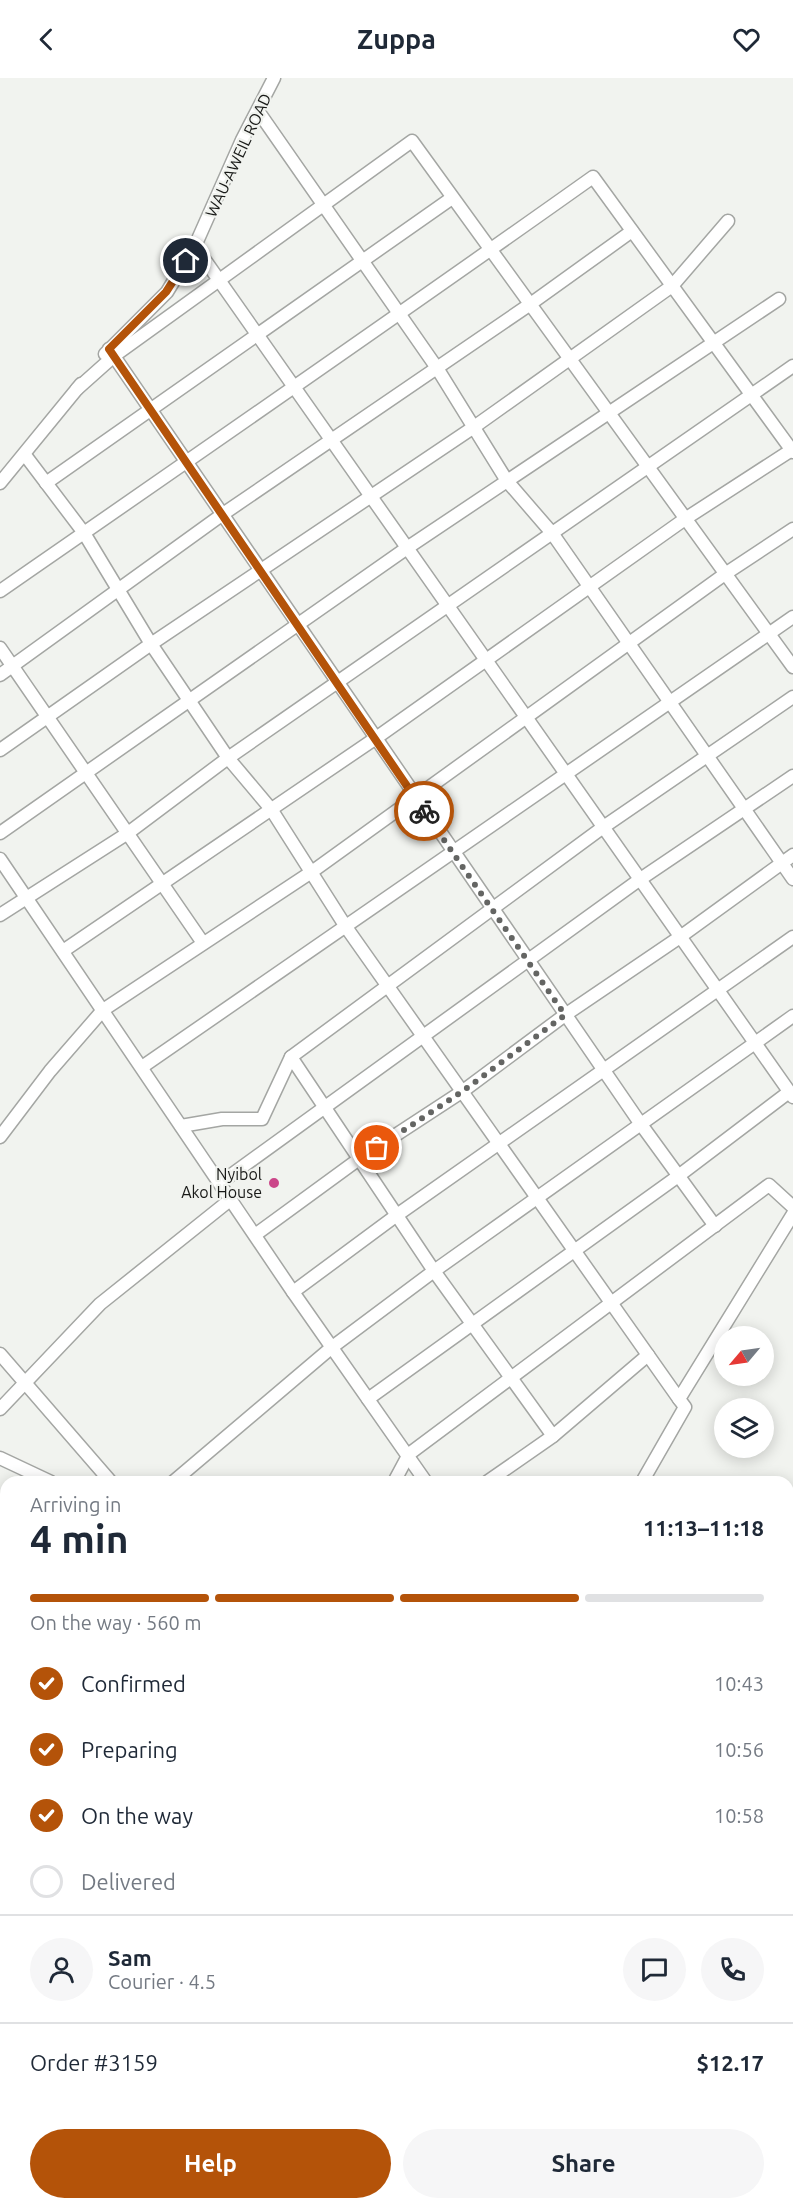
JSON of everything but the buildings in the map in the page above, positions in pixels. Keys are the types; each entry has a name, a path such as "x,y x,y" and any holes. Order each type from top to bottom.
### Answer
{"street":[{"name":"WAU-AWEIL ROAD","path":"0,483 77,389 166,292 195,246 242,140 274,78"},
{"path":"258,111 437,368 507,481 552,533 793,879"},
{"path":"716,1226 678,1177 603,1070 112,352 325,207 412,141 489,251 793,667"},
{"path":"0,591 186,460 295,388 592,177 793,450 685,519 486,662 63,951"},
{"path":"46,483 452,198"},
{"path":"0,750 150,644 474,427 672,286 728,221"},
{"path":"0,675 223,514 529,305 632,231"},
{"path":"195,246 791,1095 368,1399"},
{"path":"0,833 297,623 607,412 779,299"},
{"path":"0,915 128,833 228,758 753,396 793,366"},
{"path":"25,455 84,533 150,644 228,758 271,809 346,927 685,1407 645,1476"},
{"path":"0,1137 50,1071 103,1010 313,872 726,574 793,529"},
{"path":"142,1067 793,617"},
{"path":"0,648 86,774 165,883 203,943"},
{"path":"181,1126 222,1119 262,1119 291,1057 602,828 793,697"},
{"path":"220,1183 639,880 793,776"},
{"path":"255,1235 359,1159 463,1091 565,1015 680,937 793,855"},
{"path":"0,859 331,1348 409,1454 422,1476"},
{"path":"293,1292 397,1215 793,937"},
{"path":"180,1476 331,1348 434,1271 793,1016"},
{"path":"291,1057 434,1271 553,1436"},
{"path":"397,1476 409,1454 612,1305 769,1185 793,1207"},
{"path":"0,1409 100,1304 230,1200"},
{"path":"679,1399 793,1214"},
{"path":"0,1354 106,1476"},
{"path":"496,1476 553,1436 648,1355"},
{"path":"0,1458 38,1476"}],"way so far":[{"path":"377,1148 463,1091 565,1015 424,811"}],"place":[{"name":"Nyibol Akol House","path":"274,1183"}],"route":[{"path":"186,261 166,292 109,349 424,811"}]}
